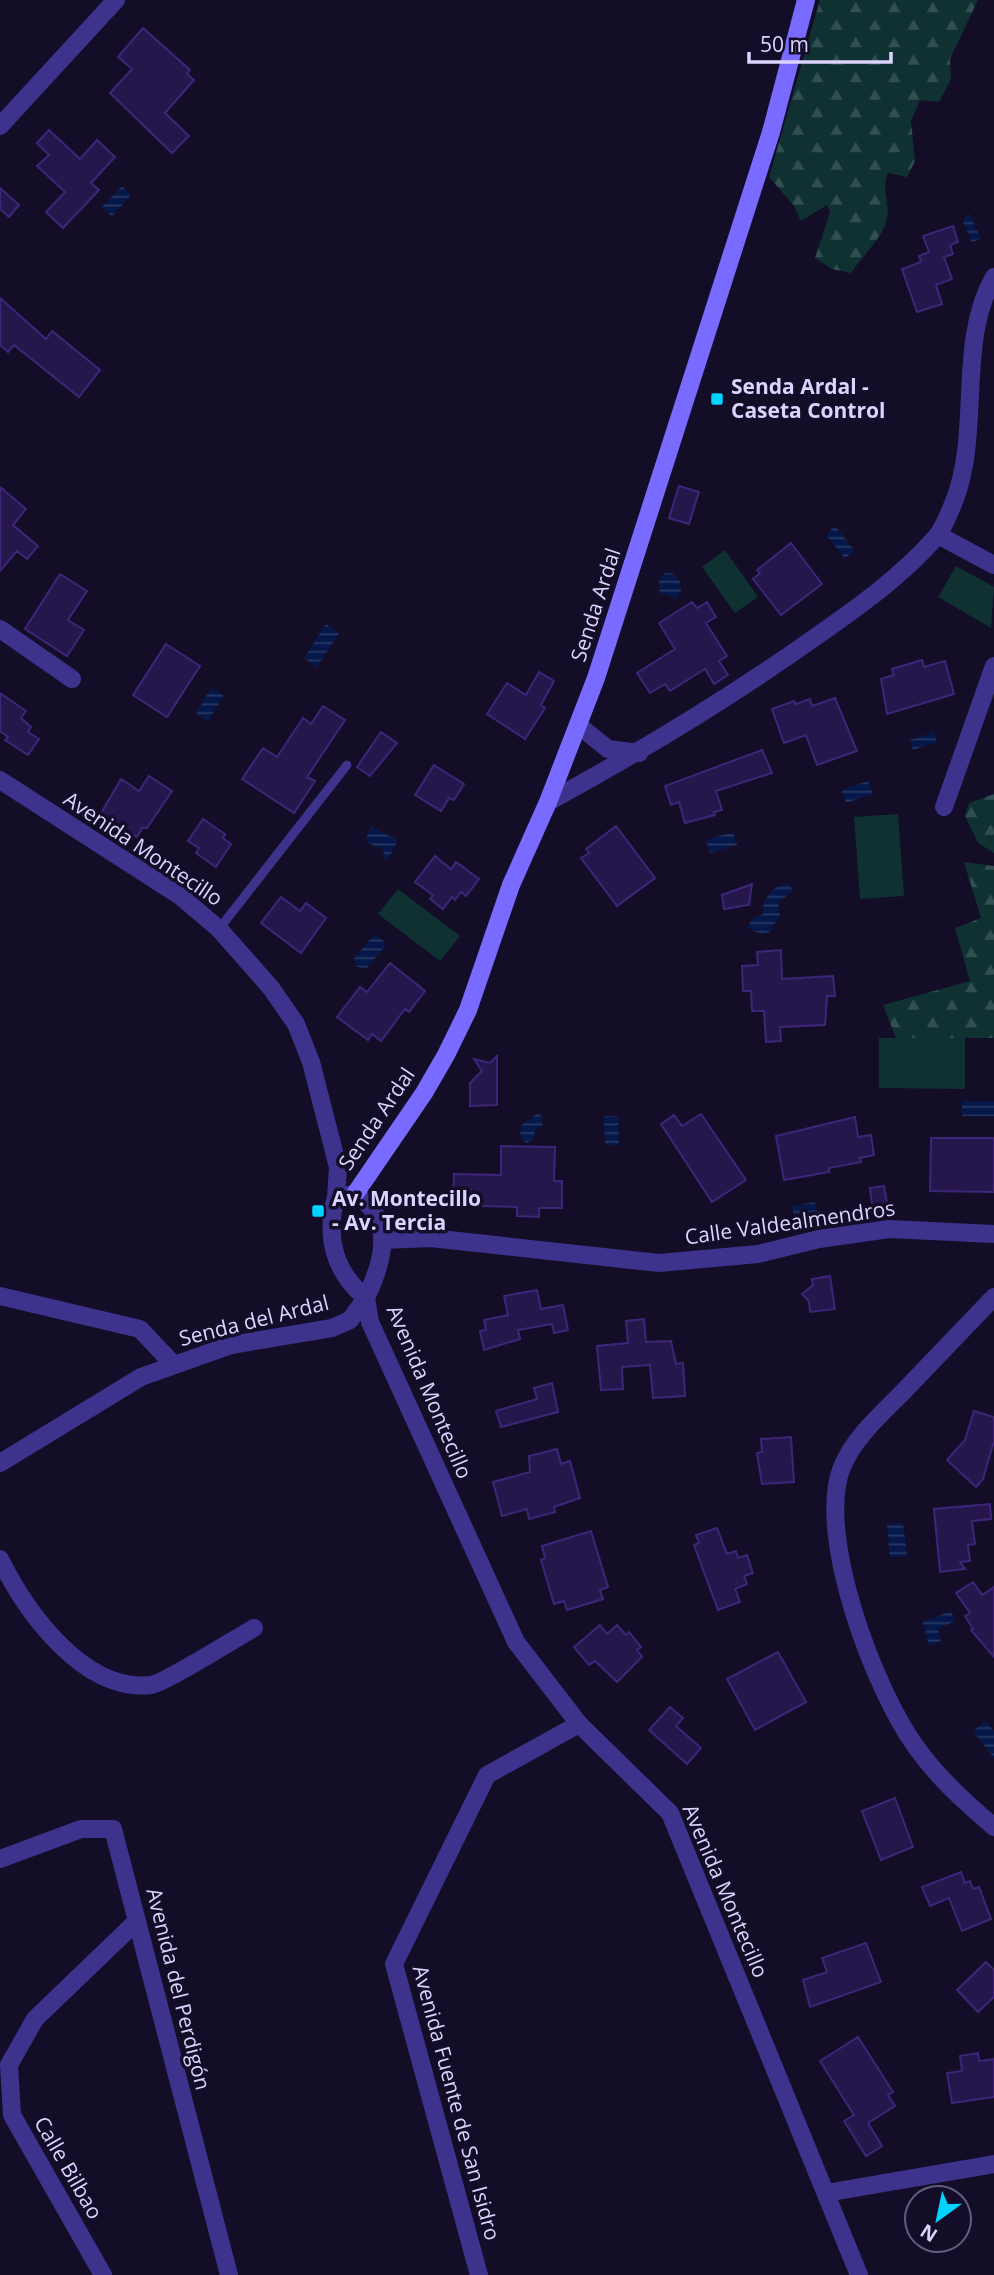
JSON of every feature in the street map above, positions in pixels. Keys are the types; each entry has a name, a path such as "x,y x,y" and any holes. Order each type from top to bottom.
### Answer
{"main road":[{"name":"Senda Ardal","path":"355,1194 446,1055 468,1010 511,885 548,802 596,678 771,132 807,0"}],"street":[{"path":"0,126 116,0"},
{"path":"548,802 639,752 743,688 859,606 901,572 938,535 955,498 965,455 979,310 994,277"},
{"path":"938,535 994,565"},
{"path":"0,629 72,679"},
{"path":"944,807 994,666"},
{"path":"578,725 608,749 639,752"},
{"name":"Avenida Montecillo","path":"0,780 180,896 219,929 271,988 296,1024 311,1062 338,1167 336,1196 330,1218 339,1265 348,1283 366,1298 370,1322 516,1642 579,1724 670,1813 859,2275"},
{"path":"336,1196 355,1194 371,1209 383,1240 383,1256 366,1298"},
{"name":"Calle Valdealmendros","path":"383,1240 430,1238 659,1263 758,1254 819,1239 890,1230 994,1234"},
{"path":"0,1296 140,1329 173,1364"},
{"path":"994,1297 851,1449 836,1487 835,1516 845,1578 879,1683 916,1747 955,1793 994,1827"},
{"name":"Senda del Ardal","path":"0,1463 141,1377 231,1345 332,1328 350,1320 366,1298"},
{"path":"0,1559 17,1594 72,1657 109,1681 153,1685 254,1628"},
{"name":"Avenida Fuente de San Isidro","path":"479,2275 394,1964 487,1774 579,1724"},
{"name":"Avenida del Perdigón","path":"0,1859 81,1829 113,1829 229,2275"},
{"name":"Calle Bilbao","path":"103,2275 12,2115 9,2065 35,2019 137,1921"},
{"path":"826,2193 994,2164"}],"lane":[{"path":"219,929 346,765"}],"green space":[{"path":"820,0 978,0 950,59 951,79 939,102 920,100 911,121 915,161 907,177 888,173 885,185 888,209 886,222 875,242 851,273 832,269 815,258 830,212 827,205 801,221 794,206 769,177"},
{"path":"725,550 758,597 735,613 702,567"},
{"path":"956,566 994,587 991,628 938,597"},
{"path":"994,794 994,853 978,843 965,816 969,803"},
{"path":"898,814 904,896 860,899 854,817"},
{"path":"964,862 994,866 994,1038 896,1038 883,1005 970,981 955,928 981,918"},
{"path":"398,889 460,936 440,961 378,914"},
{"path":"879,1038 965,1038 965,1089 879,1088"}],"water":[{"path":"122,186 131,195 112,216 102,207"},
{"path":"970,215 981,239 972,242 963,222 966,216"},
{"path":"832,528 837,528 855,551 845,558 827,536"},
{"path":"665,573 672,573 680,582 681,592 675,599 664,593 660,595 659,581"},
{"path":"326,624 339,633 317,667 304,658"},
{"path":"211,688 224,696 208,721 196,714"},
{"path":"934,732 937,742 913,750 910,740"},
{"path":"868,781 873,794 846,803 842,790"},
{"path":"371,827 398,840 388,860 382,857 385,851 365,841"},
{"path":"733,832 737,845 710,853 706,840"},
{"path":"788,883 793,891 778,902 780,915 769,932 762,934 747,928 753,918 763,914 764,903 770,894"},
{"path":"375,934 387,944 367,968 357,967 354,958"},
{"path":"962,1101 994,1101 994,1116 962,1116"},
{"path":"538,1113 542,1117 542,1126 535,1130 534,1139 526,1143 520,1135 522,1125"},
{"path":"604,1116 618,1116 619,1145 605,1145"},
{"path":"815,1202 817,1213 794,1217 792,1206"},
{"path":"903,1523 907,1556 890,1558 887,1524"},
{"path":"951,1611 955,1621 938,1629 941,1641 929,1646 923,1622"},
{"path":"986,1721 994,1731 994,1758 973,1731"}],"building":[{"path":"143,28 190,70 187,74 194,80 165,113 189,136 172,153 110,93 132,69 118,57"},
{"path":"49,130 80,159 97,140 115,157 91,183 99,190 63,228 46,212 65,192 37,166 49,155 37,143"},
{"path":"0,188 19,205 9,217 0,209"},
{"path":"953,226 958,242 950,245 953,254 944,257 952,279 936,285 942,304 917,312 902,269 921,262 919,256 929,252 923,236"},
{"path":"0,298 46,339 52,331 100,370 79,397 14,345 8,352 0,345"},
{"path":"679,486 699,492 689,524 669,518"},
{"path":"0,487 26,509 13,525 38,546 27,559 17,551 0,571"},
{"path":"791,543 822,584 781,615 753,579 760,573 757,570"},
{"path":"60,574 87,591 68,620 84,630 67,656 25,629"},
{"path":"692,602 697,608 707,602 716,617 706,623 727,656 719,661 728,675 714,684 705,669 670,691 665,684 650,693 637,673 675,649 659,623"},
{"path":"166,644 200,666 167,717 133,695"},
{"path":"922,660 924,667 945,661 954,694 887,714 881,679 894,675 892,669"},
{"path":"539,672 554,681 541,705 545,708 525,739 487,714 507,683 526,695"},
{"path":"0,693 26,711 21,718 31,727 28,732 39,739 28,755 5,740 8,737 0,731"},
{"path":"835,698 857,751 817,765 806,735 784,743 772,709 794,701 796,704 810,699 812,706"},
{"path":"323,706 345,720 307,777 315,781 294,813 242,779 263,748 277,757 303,718 311,724"},
{"path":"381,732 397,743 370,776 357,767"},
{"path":"762,750 772,773 716,791 722,810 714,812 715,815 685,823 679,802 671,805 665,786"},
{"path":"434,765 464,784 454,800 449,798 441,811 415,795"},
{"path":"149,776 172,791 147,828 142,828 137,837 100,815 121,779 139,791"},
{"path":"203,819 225,834 223,838 231,844 216,867 196,853 199,848 188,841"},
{"path":"616,826 655,878 617,906 581,858 589,853 586,849"},
{"path":"435,856 451,869 456,862 479,879 466,896 461,892 455,900 452,897 443,909 430,899 433,895 415,882"},
{"path":"752,884 749,905 724,909 722,895"},
{"path":"281,897 300,911 306,903 326,918 301,953 261,923"},
{"path":"781,950 782,979 833,976 835,996 827,996 825,1025 780,1027 781,1041 766,1042 764,1011 752,1011 751,991 743,991 742,966 758,965 757,952"},
{"path":"390,963 425,991 409,1012 405,1009 381,1041 372,1034 368,1040 337,1017 360,987 367,992"},
{"path":"497,1056 497,1105 470,1106 470,1083 482,1071 474,1059 490,1063"},
{"path":"701,1114 746,1180 712,1202 661,1124 674,1115 682,1126"},
{"path":"855,1117 858,1137 871,1135 874,1155 860,1158 861,1162 829,1168 829,1172 784,1180 776,1136"},
{"path":"931,1138 994,1138 994,1192 930,1191"},
{"path":"501,1146 555,1147 554,1181 562,1181 562,1208 539,1208 539,1217 517,1216 517,1207 483,1206 467,1199 453,1198 454,1174 501,1175"},
{"path":"884,1186 888,1209 873,1212 870,1188"},
{"path":"830,1276 835,1309 810,1312 809,1301 802,1294 813,1285 812,1279"},
{"path":"537,1290 541,1309 563,1305 568,1330 554,1333 552,1324 518,1330 520,1339 484,1350 480,1331 486,1330 484,1320 508,1315 504,1296"},
{"path":"644,1319 646,1342 671,1341 676,1364 683,1363 685,1396 653,1398 650,1365 622,1367 623,1389 601,1390 597,1346 628,1343 626,1321"},
{"path":"552,1383 558,1412 501,1427 496,1411 537,1399 534,1388"},
{"path":"974,1411 994,1417 994,1441 983,1479 976,1487 947,1460 965,1440"},
{"path":"791,1437 794,1482 762,1484 757,1453 762,1452 761,1439"},
{"path":"557,1449 561,1464 570,1461 580,1498 554,1507 555,1512 529,1519 527,1509 502,1516 493,1482 530,1472 529,1456"},
{"path":"990,1504 991,1519 972,1521 975,1544 968,1545 970,1561 960,1562 965,1569 940,1572 934,1509"},
{"path":"717,1528 727,1554 736,1551 738,1558 747,1555 753,1573 744,1576 747,1584 735,1589 740,1602 718,1610 694,1545 699,1543 696,1535"},
{"path":"591,1531 608,1587 600,1590 603,1599 567,1610 564,1601 554,1604 541,1560 545,1558 542,1546"},
{"path":"973,1582 982,1595 994,1587 994,1657 971,1630 973,1629 965,1616 970,1613 956,1593"},
{"path":"600,1625 607,1634 617,1625 626,1635 629,1632 641,1647 637,1650 642,1657 617,1682 595,1661 589,1665 574,1647"},
{"path":"778,1652 806,1702 755,1730 727,1679"},
{"path":"670,1707 683,1718 676,1726 701,1748 687,1764 649,1730"},
{"path":"895,1798 913,1847 881,1860 862,1811"},
{"path":"961,1872 965,1883 970,1881 973,1889 979,1887 991,1919 962,1931 949,1898 930,1906 922,1887"},
{"path":"866,1943 881,1982 810,2007 803,1980 827,1972 822,1958"},
{"path":"986,1962 994,1970 994,1997 978,2012 957,1990"},
{"path":"858,2037 893,2092 888,2095 895,2106 868,2123 882,2146 866,2156 844,2121 854,2115 820,2061"},
{"path":"978,2053 979,2061 994,2059 994,2097 952,2103 947,2073 962,2071 960,2056"}],"place":[{"name":"Senda Ardal - Caseta Control","path":"717,399"},
{"name":"Av. Montecillo - Av. Tercia","path":"318,1211"}]}
